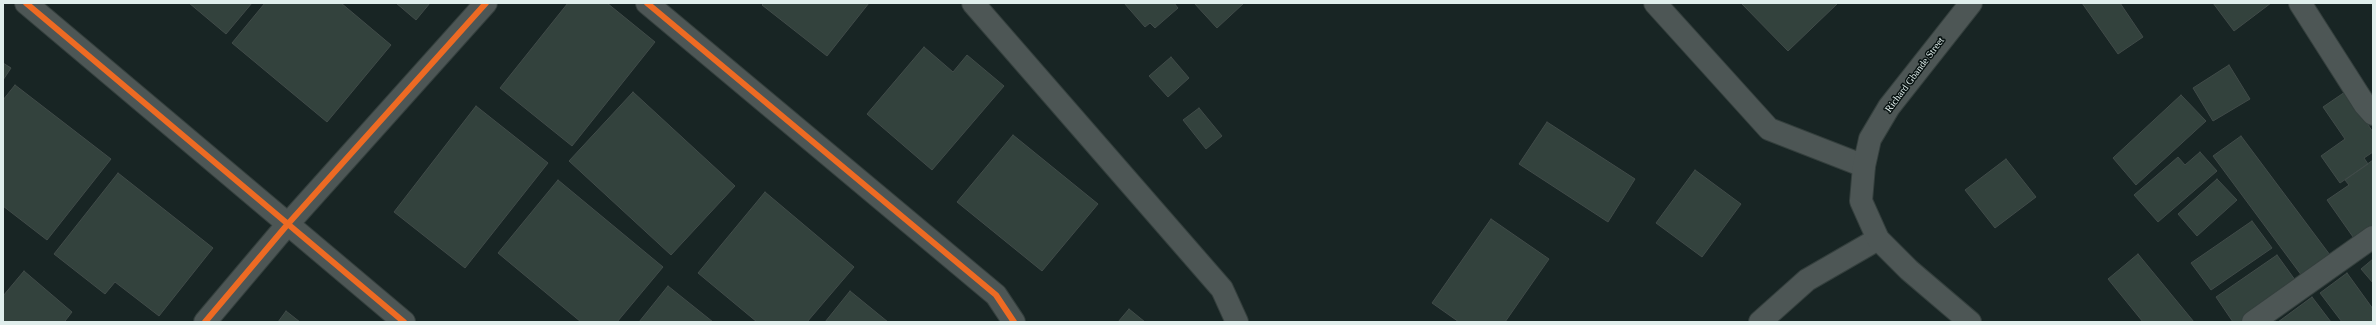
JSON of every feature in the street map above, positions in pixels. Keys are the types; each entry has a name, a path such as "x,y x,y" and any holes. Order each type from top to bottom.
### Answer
{"street":[{"path":"26,3 287,225 404,322"},
{"path":"205,322 287,225 486,3"},
{"path":"647,3 996,295 1014,322"},
{"path":"973,3 1222,289 1238,322"},
{"path":"1655,3 1769,129 1864,166"},
{"name":"Richard Gbande Street","path":"1970,322 1909,270 1878,239 1861,201 1864,166 1870,139 1889,107 1971,3"},
{"path":"2300,3 2364,105 2373,114"},
{"path":"2253,322 2373,237"},
{"path":"1760,322 1807,280 1878,239"}],"building":[{"path":"189,3 252,3 226,34"},
{"path":"265,3 341,3 391,45 327,122 232,43"},
{"path":"396,3 430,3 416,20"},
{"path":"568,3 607,3 655,42 572,146 500,88"},
{"path":"764,3 869,3 827,56 762,5"},
{"path":"1124,3 1174,3 1178,8 1155,28 1150,23 1145,27"},
{"path":"1194,3 1244,3 1217,28"},
{"path":"1741,3 1838,3 1788,51"},
{"path":"2082,3 2120,3 2143,37 2118,54"},
{"path":"2213,3 2271,3 2234,31"},
{"path":"924,47 953,72 967,55 1004,86 932,170 867,114"},
{"path":"1171,57 1189,78 1168,97 1149,76"},
{"path":"3,63 11,68 3,80"},
{"path":"2229,65 2250,99 2213,121 2193,88"},
{"path":"15,85 111,159 47,240 3,206 3,100"},
{"path":"633,92 735,186 671,255 569,161"},
{"path":"2345,92 2373,132 2373,152 2364,158 2368,164 2340,183 2321,156 2345,139 2323,107"},
{"path":"2181,95 2206,121 2136,185 2113,158"},
{"path":"476,106 548,163 465,268 394,212"},
{"path":"1199,108 1222,136 1206,149 1183,120"},
{"path":"1547,122 1635,179 1608,222 1519,164"},
{"path":"1013,135 1098,204 1042,271 957,202"},
{"path":"2241,136 2330,255 2302,276 2213,156"},
{"path":"2200,152 2217,171 2158,222 2134,195 2178,157 2185,165"},
{"path":"2006,159 2036,197 1995,228 1965,190"},
{"path":"2373,160 2373,234 2358,244 2327,200 2349,185 2345,180"},
{"path":"1695,170 1741,204 1702,257 1656,223"},
{"path":"118,173 213,248 159,316 115,282 105,294 54,254"},
{"path":"2217,179 2237,200 2197,236 2178,214"},
{"path":"558,180 663,267 617,322 581,322 498,253"},
{"path":"765,192 854,267 807,322 757,322 698,273"},
{"path":"1491,219 1549,259 1505,322 1459,322 1432,303"},
{"path":"2252,221 2272,248 2211,290 2191,263"},
{"path":"2138,254 2194,322 2143,322 2108,279"},
{"path":"2277,255 2298,284 2242,322 2233,322 2216,297"},
{"path":"2373,259 2373,283 2361,269"},
{"path":"24,271 72,312 65,321 66,322 3,322 3,296"},
{"path":"2347,273 2373,309 2373,322 2342,322 2320,293"},
{"path":"668,286 713,322 639,322"},
{"path":"850,291 888,322 825,322"},
{"path":"2312,297 2331,322 2278,322"},
{"path":"1129,309 1145,322 1118,322"},
{"path":"286,311 300,322 278,322"}],"cycle path":[{"path":"26,3 404,322"},
{"path":"205,322 287,225 486,3"},
{"path":"647,3 996,295 1014,322"}]}
